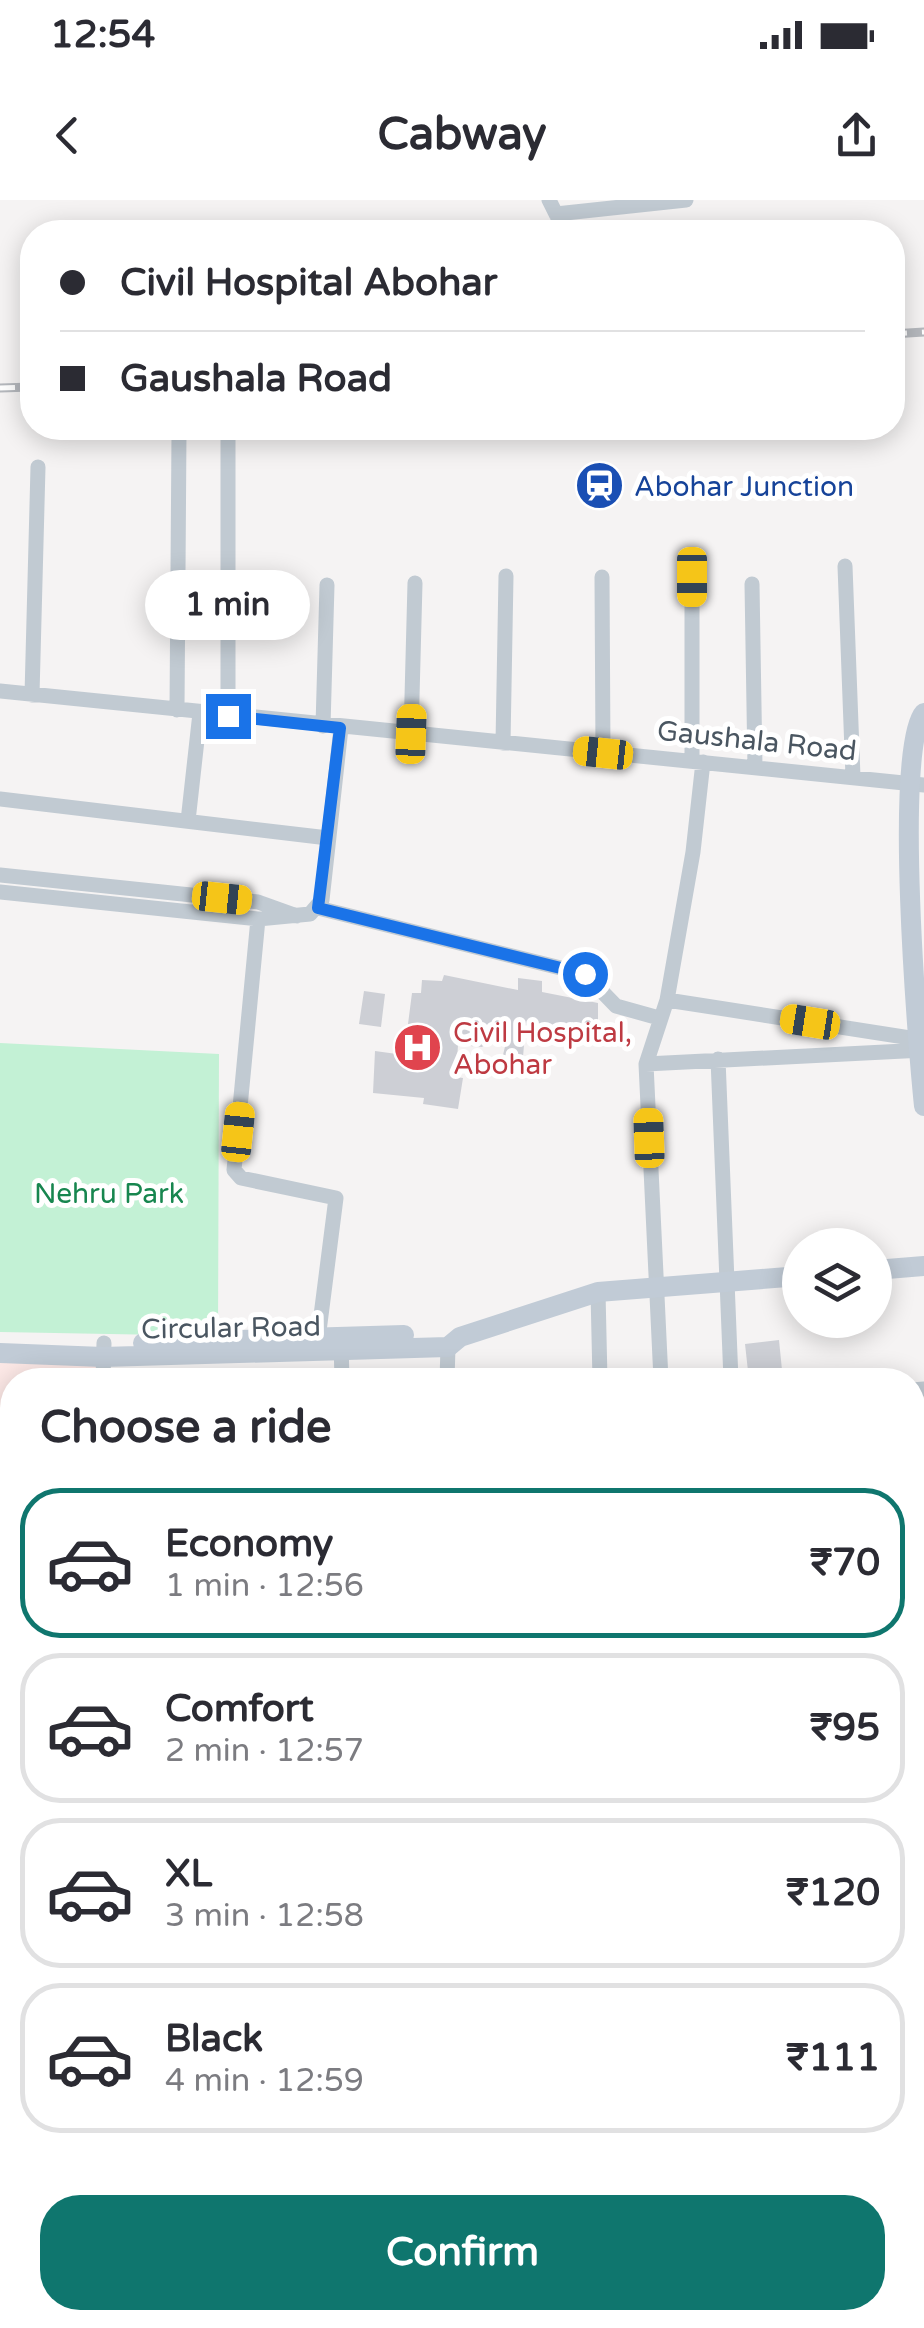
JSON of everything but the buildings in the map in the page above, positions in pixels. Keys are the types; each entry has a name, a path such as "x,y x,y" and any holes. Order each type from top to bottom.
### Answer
{"main road":[{"path":"924,713 915,736 924,1106"},
{"path":"919,794 924,827"},
{"path":"892,1269 924,1266"},
{"name":"Circular Road","path":"0,1353 341,1345 447,1334 454,1342 598,1292 782,1277"},
{"name":"Circular Road","path":"0,1340 104,1350 318,1339 341,1345"}],"street":[{"path":"552,207 686,200"},
{"path":"177,710 180,440"},
{"path":"228,440 228,716"},
{"path":"32,695 38,467"},
{"path":"845,566 853,777"},
{"path":"503,743 506,576"},
{"path":"602,576 603,753"},
{"path":"659,1368 646,1064 667,1000 693,852 698,762 692,577"},
{"path":"411,734 415,583"},
{"path":"752,584 756,768"},
{"path":"322,726 327,585"},
{"name":"Gaushala Road","path":"0,691 853,777 919,794"},
{"path":"188,821 200,712"},
{"path":"318,908 340,728"},
{"path":"0,799 328,838"},
{"path":"0,875 258,902 297,916"},
{"path":"0,892 258,919 297,916 318,908 585,974 616,1006 660,1018"},
{"path":"258,919 234,1170 241,1178 336,1198 318,1339"},
{"path":"667,1000 921,1045"},
{"path":"646,1064 921,1045"},
{"path":"718,1059 730,1368"},
{"path":"598,1292 600,1368"},
{"path":"449,1368 454,1342"},
{"path":"341,1345 342,1368"},
{"path":"103,1368 104,1350"}],"shaded area":[{"path":"0,1362 98,1364 98,1368 0,1368"}],"green space":[{"name":"Nehru Park","path":"0,1043 219,1054 218,1336 0,1332"}],"railway":[{"path":"905,333 924,332"},
{"path":"0,388 20,387"}],"place":[{"name":"Abohar Junction","path":"599,486"},
{"name":"Civil Hospital, Abohar","path":"418,1048"}],"route":[{"path":"228,716 340,728 318,908 585,974"}]}
